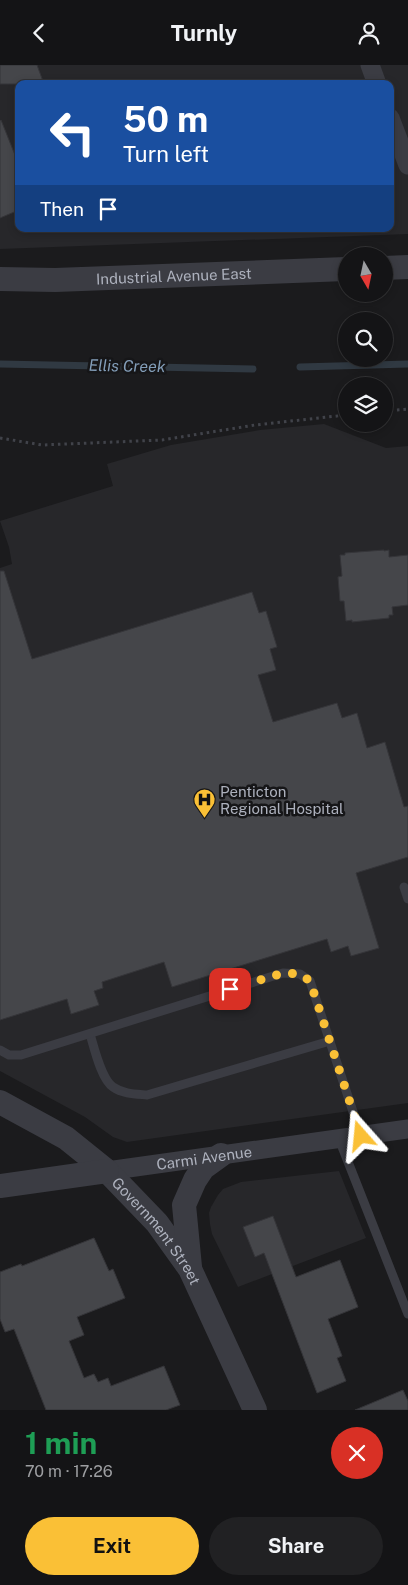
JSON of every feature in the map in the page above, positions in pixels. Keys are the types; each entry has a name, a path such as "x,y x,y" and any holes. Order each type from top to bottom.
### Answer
{"street":[{"path":"370,65 376,80"},
{"path":"394,128 408,165"},
{"path":"393,268 408,267"},
{"name":"Industrial Avenue East","path":"0,279 55,280 338,269"},
{"name":"Government Street","path":"0,1103 66,1138 107,1171 157,1223 190,1269 254,1410"},
{"name":"Carmi Avenue","path":"0,1186 408,1129"},
{"path":"190,1269 184,1205 195,1180 203,1169 221,1155"}],"lane":[{"path":"404,887 408,899"},
{"path":"0,1050 9,1055 21,1055 283,973 300,974 310,981 361,1136"},
{"path":"90,1034 105,1077 112,1087 130,1094 147,1095 330,1041"},
{"path":"339,1139 408,1314"}],"path":[{"path":"393,410 408,409"},
{"path":"0,438 42,445 162,440 255,425 338,416"}],"shaded area":[{"path":"0,65 408,65 408,234 0,249"},
{"name":"Penticton Regional Hospital","path":"324,424 338,429 338,432 345,432 386,448 408,446 408,1103 127,1142 113,1137 85,1117 0,1071 0,568 12,564 9,547 0,521 113,486 107,464 171,445 260,430"},
{"path":"339,1171 366,1238 238,1287 212,1234 210,1224 209,1213 211,1207 223,1189 241,1182"}],"building":[{"path":"0,65 37,65 43,80 15,80 15,84 0,84"},
{"path":"0,121 15,155 15,212 0,218"},
{"path":"389,550 389,557 408,555 408,605 392,607 393,615 389,615 389,618 346,621 344,601 340,601 338,577 342,576 340,555"},
{"path":"0,571 4,571 32,659 252,592 259,613 266,611 277,647 270,649 276,670 258,675 273,722 337,703 342,718 357,713 367,748 385,742 404,807 408,806 408,857 356,873 379,948 351,956 348,946 331,952 327,939 172,987 164,962 102,982 103,988 94,991 99,1005 71,1014 67,999 0,1020"},
{"path":"273,1216 296,1277 340,1260 358,1307 328,1319 342,1356 337,1358 346,1381 317,1393 264,1253 255,1257 243,1227"},
{"path":"94,1238 109,1271 113,1269 125,1298 77,1317 84,1335 69,1341 84,1378 94,1374 98,1382 108,1378 111,1386 164,1366 180,1405 166,1410 46,1410 14,1329 5,1332 0,1319 0,1272 21,1264 22,1266"},
{"path":"403,1390 408,1401 408,1410 355,1410"}],"waterway":[{"name":"Ellis Creek","path":"0,364 253,369"},
{"name":"Ellis Creek","path":"300,367 408,364"}],"place":[{"name":"Penticton Regional Hospital","path":"204,819"}],"route":[{"path":"230,989 283,973 300,974 310,981 361,1136"}]}
